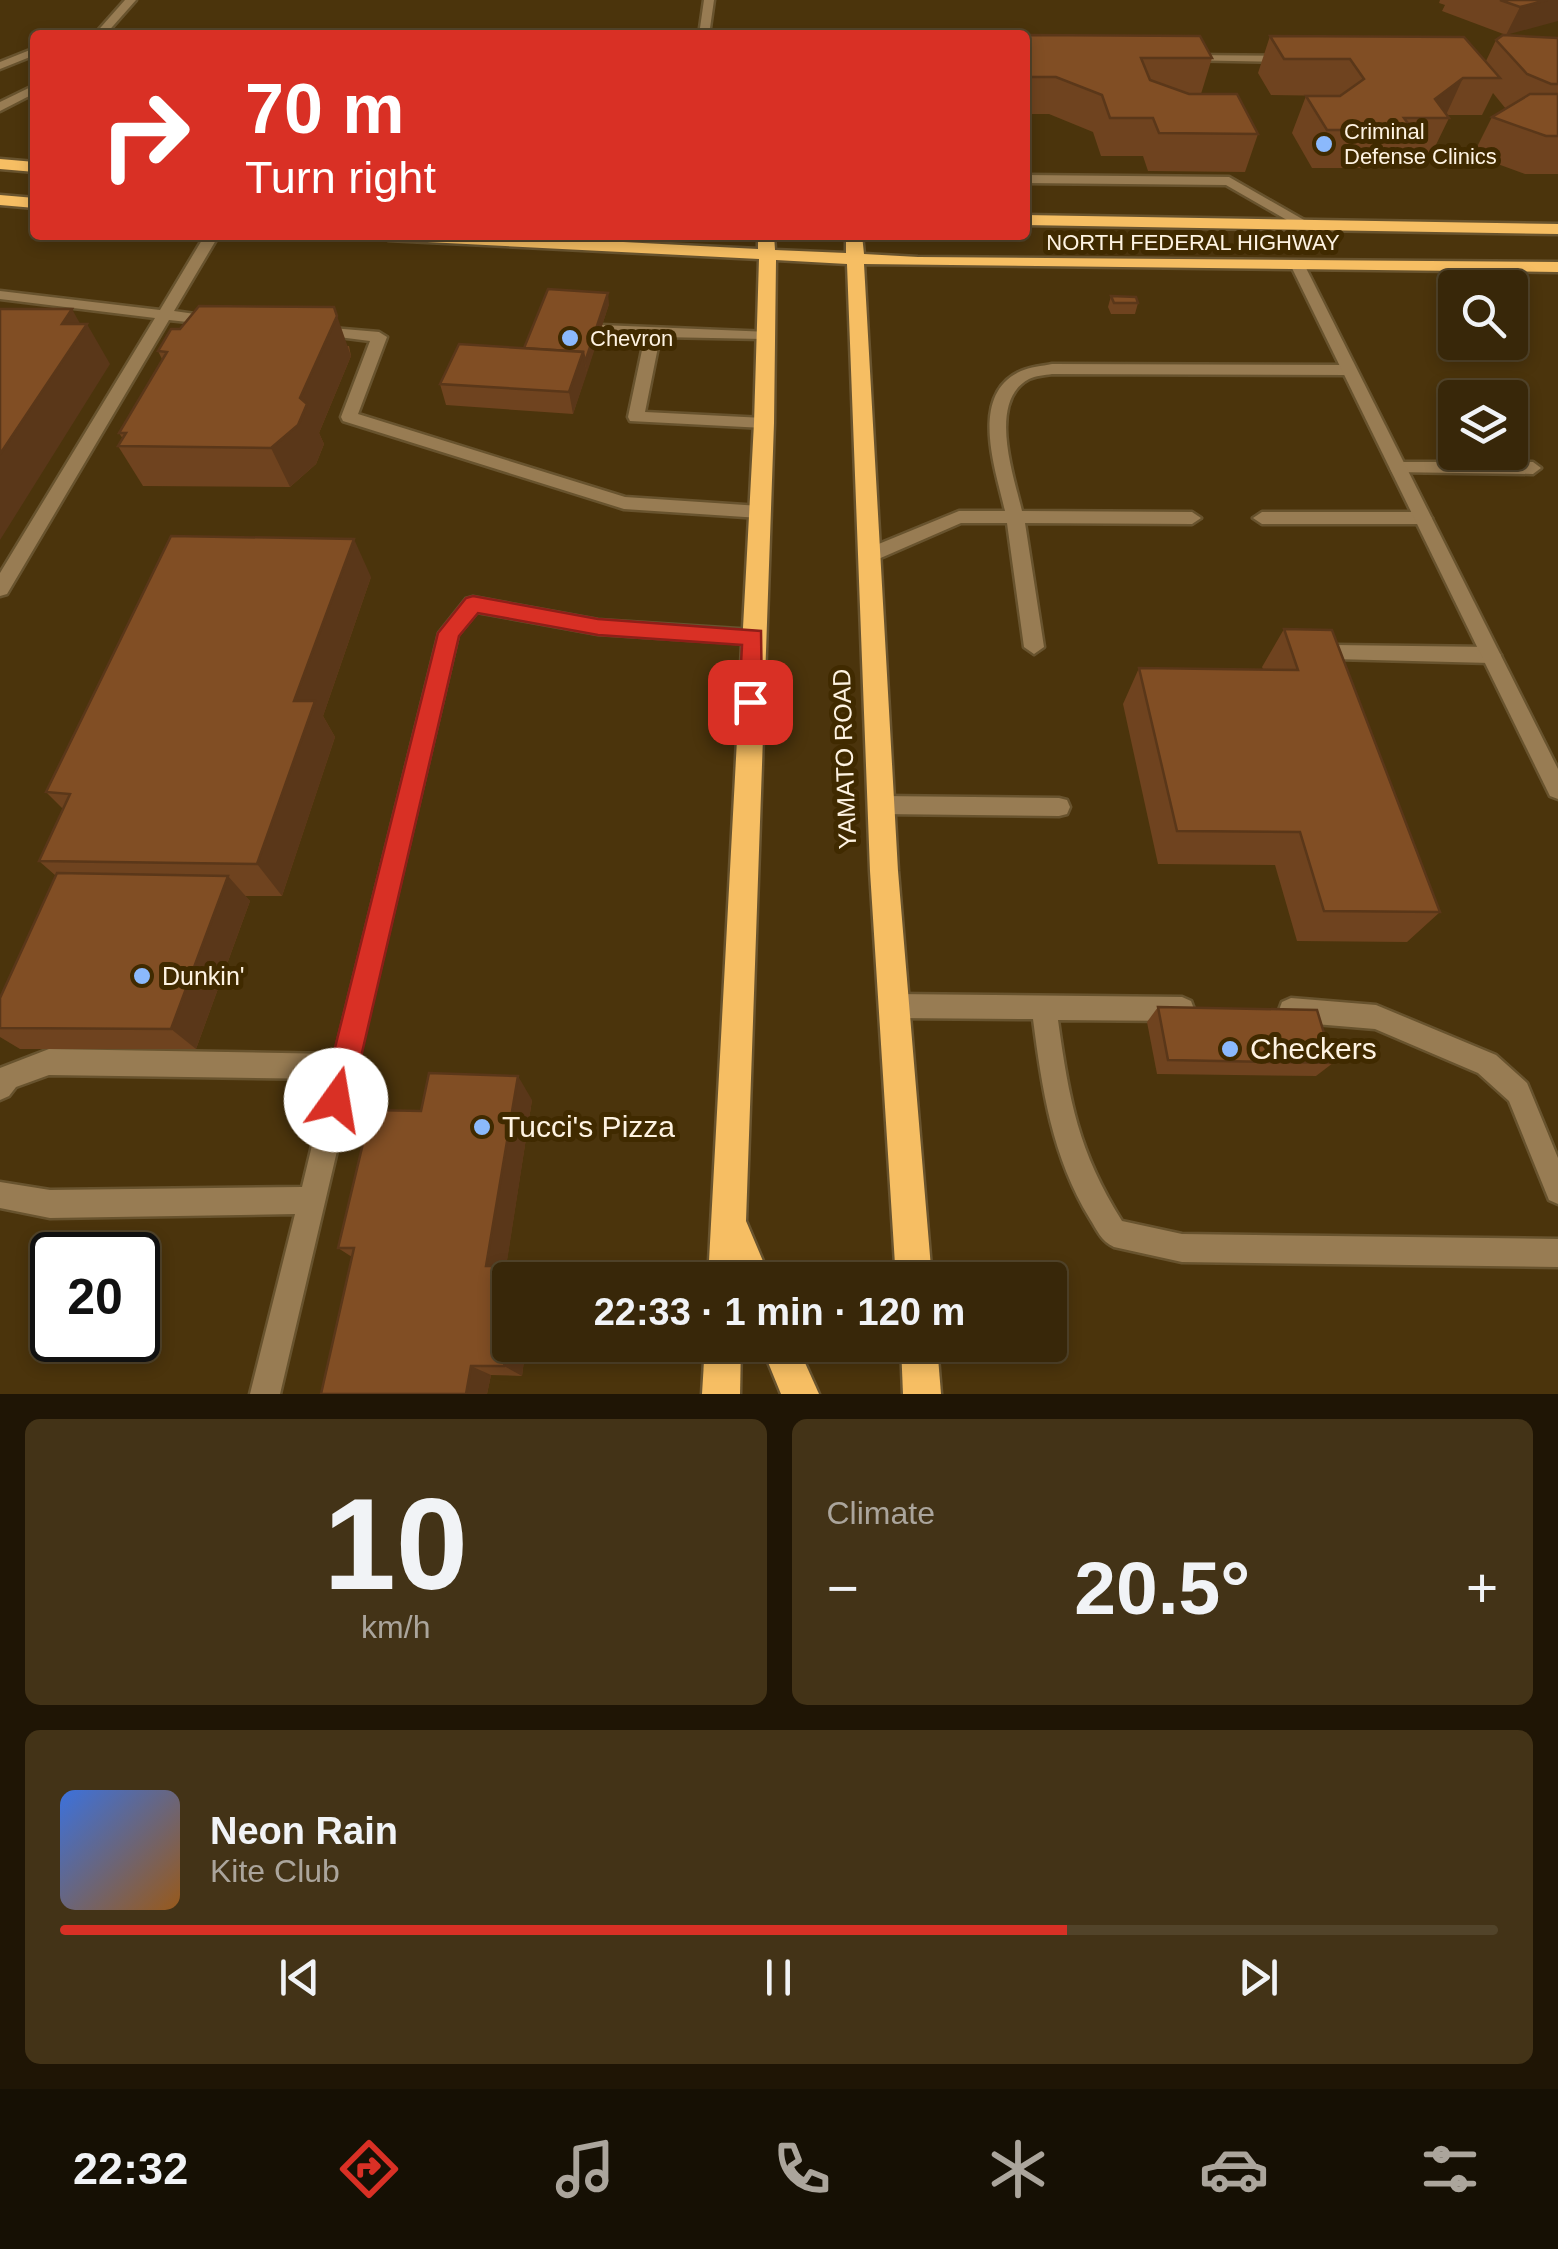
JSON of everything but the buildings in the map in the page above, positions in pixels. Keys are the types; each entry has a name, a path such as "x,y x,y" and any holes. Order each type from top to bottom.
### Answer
{"main road":[{"path":"0,164 30,167"},
{"path":"0,200 30,203"},
{"name":"NORTH FEDERAL HIGHWAY","path":"1030,220 1558,229"},
{"name":"NORTH FEDERAL HIGHWAY","path":"560,240 766,246 857,260 1558,267"},
{"name":"YAMATO ROAD","path":"855,240 881,805 913,1262"},
{"path":"727,1262 764,424 766,246"},
{"path":"728,1220 746,1262"},
{"path":"721,1394 723,1362"},
{"path":"786,1362 800,1394"},
{"path":"920,1362 922,1394"}],"street":[{"path":"102,30 132,0"},
{"path":"705,30 709,0"},
{"path":"3,62 30,52"},
{"path":"1164,58 1304,58"},
{"path":"3,62 30,65"},
{"path":"0,107 30,91"},
{"path":"1030,179 1229,181 1304,224"},
{"path":"0,589 209,240"},
{"path":"1298,266 1558,790"},
{"path":"0,295 242,324"},
{"path":"300,329 379,337 349,417 624,502 760,512"},
{"path":"601,329 767,335"},
{"path":"653,332 636,417 764,424"},
{"path":"1034,647 1015,518 998,440 999,411 1007,390 1024,375 1052,369 1349,370"},
{"path":"1398,468 1533,468"},
{"path":"870,555 959,517 1192,518"},
{"path":"1262,518 1423,518"},
{"path":"265,1394 449,633 473,604 598,627 754,637"},
{"path":"1334,652 1490,655"},
{"path":"881,805 1058,808"},
{"path":"894,1006 1215,1010"},
{"path":"1044,1008 1060,1126 1080,1182 1114,1232 1182,1248 1558,1254"},
{"path":"1272,1010 1376,1017 1443,1041 1488,1064 1518,1092 1558,1191"},
{"path":"0,1086 7,1078 49,1062 344,1067"},
{"path":"0,1196 50,1204 312,1200"}],"place":[{"name":"Criminal Defense Clinics","path":"1324,144"},
{"name":"Chevron","path":"570,338"},
{"name":"Dunkin'","path":"142,976"},
{"name":"Checkers","path":"1230,1049"},
{"name":"Tucci's Pizza","path":"482,1127"}],"route":[{"path":"336,1100 449,633 473,604 598,627 754,637 750,702"}]}
